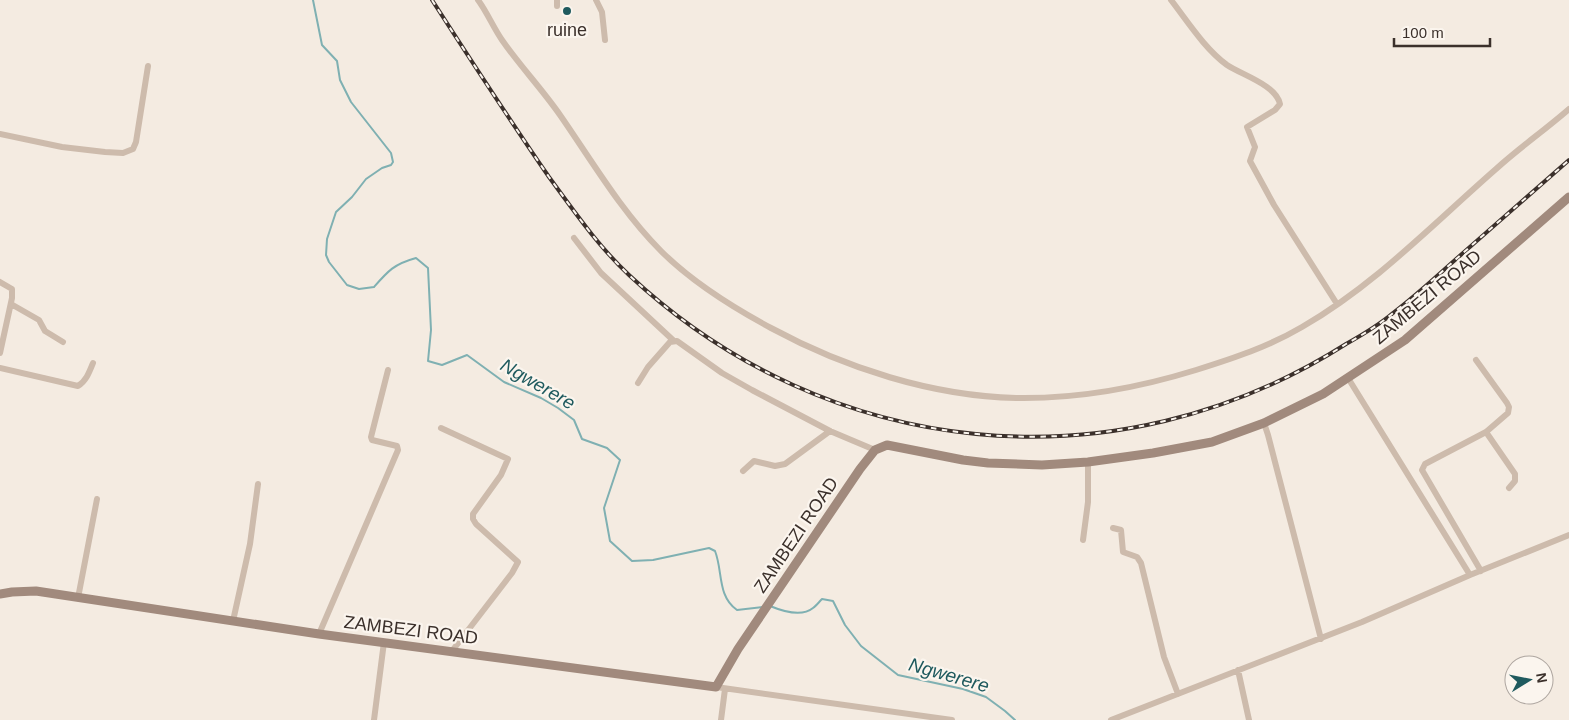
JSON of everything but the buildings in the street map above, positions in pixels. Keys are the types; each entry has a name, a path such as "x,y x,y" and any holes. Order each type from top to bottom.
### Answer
{"main road":[{"name":"ZAMBEZI ROAD","path":"0,594 36,591 319,634 721,688 738,649 860,469 875,450 887,445 963,460 1012,465 1042,465 1088,462 1212,442 1264,423 1323,394 1405,340 1569,197"}],"street":[{"path":"596,0 602,12 605,40"},
{"path":"1171,0 1221,60 1256,80 1279,100 1280,104 1275,110 1247,126 1255,147 1250,161 1274,205 1337,304"},
{"path":"480,1 504,44 555,107 623,207 662,252 692,277 747,315 783,335 823,353 885,376 936,388 988,396 1018,398 1088,394 1134,386 1174,377 1247,354 1300,328 1365,286 1495,170 1569,109"},
{"path":"0,134 62,147 105,152 123,153 133,149 148,66"},
{"path":"574,238 601,273 674,341 677,341 722,373 830,431 875,450"},
{"path":"0,282 12,289 11,304 0,353"},
{"path":"11,304 39,320 45,331 63,342"},
{"path":"638,384 648,368 670,342 674,341"},
{"path":"1476,360 1509,407 1508,414 1486,432 1425,464 1422,470 1481,571"},
{"path":"0,368 78,386 88,376 93,363"},
{"path":"319,634 398,450 397,446 372,440 371,438 388,370"},
{"path":"1348,378 1470,575"},
{"path":"1264,423 1321,639"},
{"path":"441,428 508,460 501,475 473,514 473,519 476,524 518,562 512,573 452,651"},
{"path":"743,471 754,461 774,466 785,464 830,431"},
{"path":"1486,432 1515,474 1514,481 1509,488"},
{"path":"1082,540 1088,502 1088,462"},
{"path":"233,621 250,544 258,484"},
{"path":"78,598 97,499"},
{"path":"1113,528 1122,530 1122,552 1137,558 1141,563 1164,657 1178,694"},
{"path":"1112,720 1321,639 1569,535"},
{"path":"374,720 384,642"},
{"path":"1238,670 1249,720"},
{"path":"721,720 721,688 952,720"}],"waterway":[{"name":"Ngwerere","path":"313,0 322,45 337,61 340,80 351,102 391,153 393,162 366,179 352,197 336,212 327,239 326,255 329,262 347,285 359,289 374,287 392,269 416,258 428,268 431,330 428,361 442,365 467,355 504,382 541,398 558,408 574,420 582,439 607,448 620,460 604,508 610,541 632,561 653,560 709,548 715,551 723,590 731,604 737,610 763,607"},
{"name":"Ngwerere","path":"770,606 798,613 808,611 822,599 833,601 845,625 861,646 898,675 963,689 986,697 1015,720"}],"railway":[{"path":"432,0 549,177 597,240 629,275 708,337 793,385 883,417 976,434 1071,435 1165,421 1257,391 1346,344 1382,322 1569,160"}],"place":[{"name":"ruine","path":"567,11"}]}
